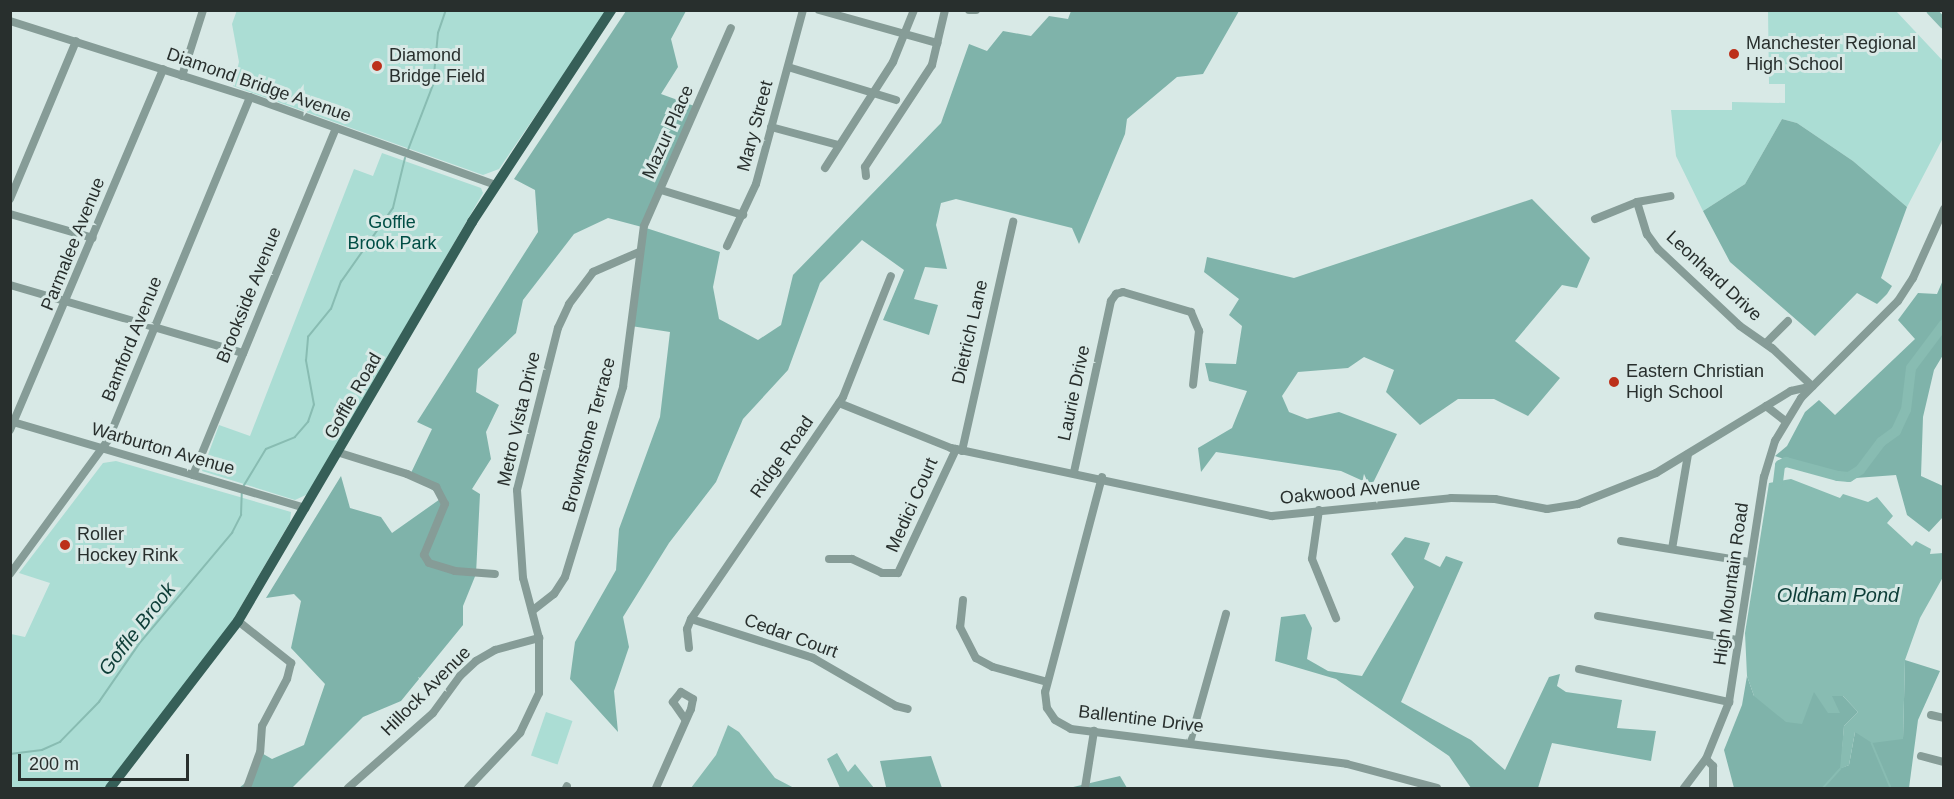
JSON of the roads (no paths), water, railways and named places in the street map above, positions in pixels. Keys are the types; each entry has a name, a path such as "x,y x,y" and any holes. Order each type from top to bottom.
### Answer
{"main road":[{"name":"Goffle Road","path":"110,789 238,621 340,453 496,185 611,10"}],"street":[{"path":"182,75 203,10"},
{"name":"Mary Street","path":"727,246 743,215 804,10"},
{"path":"819,10 937,42"},
{"path":"825,168 873,92 905,34 914,10"},
{"path":"866,176 865,167 932,65 945,10"},
{"path":"969,10 976,10"},
{"name":"Diamond Bridge Avenue","path":"10,21 182,75 496,185"},
{"name":"Mazur Place","path":"639,252 645,226 731,28"},
{"path":"10,199 76,41"},
{"path":"788,68 896,100"},
{"name":"Parmalee Avenue","path":"12,424 67,301 163,69"},
{"name":"Bamford Avenue","path":"10,574 104,448 250,98"},
{"path":"771,127 838,146"},
{"name":"Brookside Avenue","path":"193,475 336,128"},
{"path":"661,190 743,215"},
{"path":"1595,219 1637,202 1670,196"},
{"name":"Leonhard Drive","path":"1637,202 1647,234 1658,249 1740,326 1766,343 1812,386"},
{"name":"High Mountain Road","path":"1684,789 1706,759 1730,702 1737,640 1764,477 1785,421 1812,386 1898,301 1913,278 1944,209"},
{"path":"10,214 93,238"},
{"name":"Dietrich Lane","path":"959,450 1013,222"},
{"name":"Metro Vista Drive","path":"468,789 514,740 534,710 540,684 538,638 524,578 518,484 558,328 569,304 593,272 639,252"},
{"name":"Brownstone Terrace","path":"532,611 562,585 604,456 627,368 639,252"},
{"name":"Ridge Road","path":"690,619 839,403 891,276"},
{"path":"10,285 243,353"},
{"name":"Laurie Drive","path":"1074,472 1113,297 1123,292 1191,312 1199,331 1193,385"},
{"path":"1766,343 1788,321"},
{"name":"Oakwood Avenue","path":"839,403 959,450 1102,477 1260,515 1451,498 1486,498 1539,508 1562,508 1610,494 1688,454 1797,388 1812,386"},
{"path":"1766,406 1785,421"},
{"name":"Warburton Avenue","path":"12,424 104,448 306,508"},
{"name":"Medici Court","path":"829,559 852,559 882,573 898,573 959,450"},
{"path":"340,453 407,474 436,487 445,504 424,555 429,563 466,573 495,574"},
{"path":"1672,549 1688,454"},
{"name":"Ballentine Drive","path":"1102,477 1047,682 1045,700 1055,720 1071,729 1190,742 1347,764 1437,789"},
{"path":"1319,510 1312,559 1336,618"},
{"path":"1621,541 1749,562"},
{"path":"963,600 960,627 976,658 993,668 1047,682"},
{"path":"1190,742 1226,614"},
{"path":"1598,616 1737,640"},
{"path":"689,648 687,629 690,619"},
{"name":"Cedar Court","path":"690,619 813,658 896,706 908,709"},
{"path":"238,621 291,663 287,679 262,726 260,752 247,789"},
{"name":"Hillock Avenue","path":"348,789 424,721 459,676 476,661 495,650 538,638"},
{"path":"1579,669 1730,702"},
{"path":"1931,715 1944,718"},
{"path":"656,789 685,719"},
{"path":"1086,789 1094,731"},
{"path":"1921,756 1944,762"},
{"path":"1706,759 1713,766 1713,789"}],"water":[{"name":"Oldham Pond","path":"1791,479 1840,498 1843,494 1868,502 1877,497 1893,516 1887,523 1912,546 1916,541 1931,549 1930,554 1943,553 1943,577 1920,618 1905,660 1903,739 1872,743 1855,732 1849,765 1840,769 1844,726 1858,712 1843,696 1832,696 1840,713 1828,713 1814,692 1802,724 1786,722 1754,696 1747,676 1745,633 1769,483"},
{"path":"728,725 739,732 775,778 794,788 691,788 716,755"},
{"path":"837,753 848,772 855,764 874,788 840,788 827,759"}],"waterway":[{"name":"Goffle Brook","path":"408,150 433,85 438,33 446,10"},
{"path":"1931,10 1944,24"},
{"name":"Goffle Brook","path":"243,487 266,449 295,437 308,422 314,405 306,361 308,337 331,309 341,282 393,208 405,158"},
{"path":"1778,482 1780,465 1786,462 1838,476 1849,477 1860,470 1881,442 1896,431 1906,410 1911,368 1944,324"},
{"name":"Goffle Brook","path":"10,754 42,750 60,742 99,702 139,644 232,533 241,515 242,491"},
{"path":"1872,743 1891,788"},
{"path":"1823,788 1840,769"}],"place":[{"name":"Manchester Regional High School","path":"1734,54"},
{"name":"Diamond Bridge Field","path":"377,66"},
{"name":"Eastern Christian High School","path":"1614,382"},
{"name":"Roller Hockey Rink","path":"65,545"}],"park label":[{"name":"Goffle Brook Park","path":"392,233"}]}
